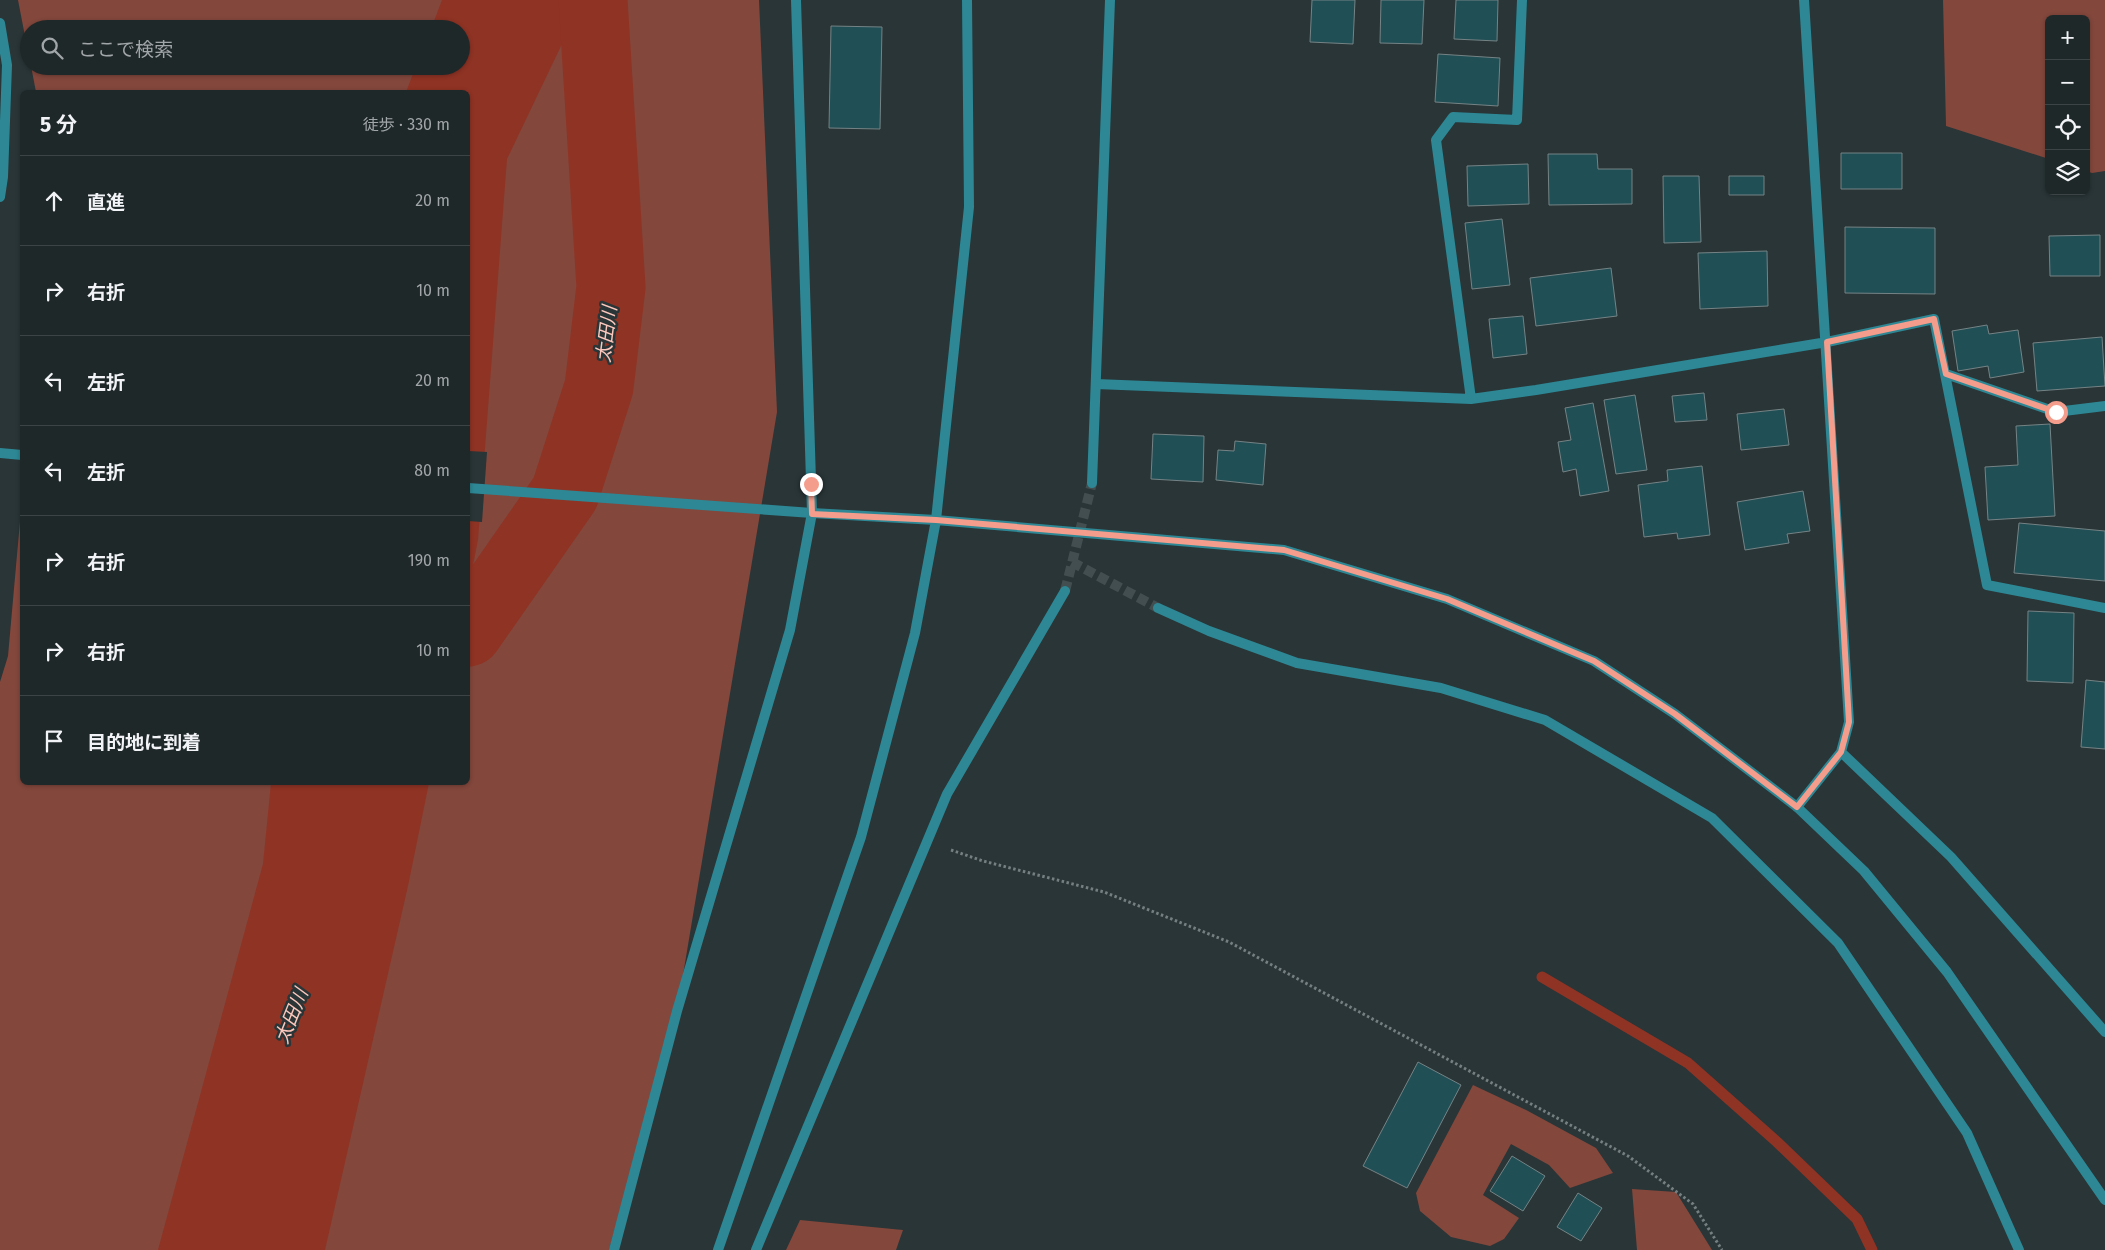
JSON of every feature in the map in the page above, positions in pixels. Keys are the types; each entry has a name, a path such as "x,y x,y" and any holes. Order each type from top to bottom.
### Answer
{"street":[{"path":"614,1250 677,1011 790,630 812,514 796,0"},
{"path":"718,1250 861,837 915,634 936,520 969,207 967,0"},
{"path":"1092,483 1110,0"},
{"path":"1471,399 1436,140 1453,117 1517,120 1522,0"},
{"path":"1797,807 1841,752 1849,722 1827,342 1804,0"},
{"path":"0,23 7,65 3,177 0,197"},
{"path":"1096,384 1471,399 1827,342 1934,319 1987,585 2105,608"},
{"path":"1946,374 2056,412 2105,406"},
{"path":"0,453 20,455"},
{"path":"470,488 812,514 936,520 1284,550 1447,599 1594,661 1675,714 1797,807 1864,871 1947,972 2105,1200"},
{"path":"756,1250 947,794 1065,591"},
{"path":"1158,608 1209,631 1297,663 1441,688 1545,720 1712,818 1838,943 1967,1133 2019,1250"},
{"path":"1841,752 1951,857 2105,1032"}],"path":[{"path":"927,841 984,861 1104,892 1229,942 1628,1156 1693,1204 1722,1250"}],"shaded area":[{"path":"18,0 759,0 777,412 677,1011 609,1250 0,1250 0,682 8,656 20,521 20,785 470,785 470,90 36,90 33,75 470,75 470,20 22,20"},
{"path":"1943,0 2105,0 2105,171 2090,172 2090,15 2045,15 2045,158 1946,126"},
{"path":"1473,1085 1528,1111 1596,1148 1613,1173 1570,1188 1549,1165 1511,1144 1483,1195 1519,1218 1504,1239 1490,1246 1451,1237 1420,1211 1416,1193"},
{"path":"1632,1189 1676,1192 1712,1250 1637,1250"},
{"path":"800,1220 903,1230 896,1250 786,1250"}],"water":[{"path":"442,0 583,0 507,159 478,540 470,581 470,90 407,90 413,75 470,75 470,20 434,20"},
{"path":"271,785 429,785 408,886 325,1250 158,1250 263,864"}],"pier":[{"path":"470,451 487,452 482,522 470,521"}],"building":[{"path":"1312,0 1355,0 1353,44 1310,42"},
{"path":"1381,0 1424,0 1422,44 1380,43"},
{"path":"1456,0 1498,0 1497,41 1454,39"},
{"path":"831,26 882,27 880,129 829,128"},
{"path":"1438,54 1500,58 1498,106 1435,102"},
{"path":"1841,153 1902,153 1902,189 1841,189"},
{"path":"1548,154 1597,154 1598,169 1632,169 1632,204 1549,205"},
{"path":"1528,164 1529,204 1468,206 1467,166"},
{"path":"1663,176 1699,176 1701,242 1664,243"},
{"path":"1729,176 1764,176 1764,195 1729,195"},
{"path":"1502,219 1510,285 1472,289 1465,223"},
{"path":"1845,227 1935,228 1935,294 1845,293"},
{"path":"2100,235 2100,276 2050,276 2049,236"},
{"path":"1767,251 1768,306 1700,309 1698,253"},
{"path":"1611,268 1617,316 1536,326 1530,278"},
{"path":"1523,316 1527,354 1493,358 1489,319"},
{"path":"1987,325 1989,334 2018,330 2024,372 1990,378 1988,366 1958,371 1952,331"},
{"path":"2102,337 2105,386 2037,391 2033,343"},
{"path":"1704,393 1707,420 1675,422 1672,396"},
{"path":"1635,395 1647,470 1616,474 1604,400"},
{"path":"1593,403 1609,491 1580,496 1576,469 1563,472 1558,442 1571,440 1565,408"},
{"path":"1784,409 1789,445 1741,450 1737,414"},
{"path":"2050,424 2055,516 1988,520 1985,467 2018,465 2016,426"},
{"path":"1153,434 1204,436 1203,482 1151,479"},
{"path":"1235,441 1266,444 1263,485 1216,480 1218,450 1234,451"},
{"path":"1702,466 1710,535 1678,539 1677,533 1644,537 1638,485 1668,481 1667,470"},
{"path":"1803,491 1810,531 1787,534 1789,543 1745,550 1737,502"},
{"path":"2019,523 2105,531 2105,581 2014,573"},
{"path":"2028,611 2074,613 2073,683 2027,681"},
{"path":"2086,680 2105,682 2105,749 2081,747"},
{"path":"1418,1062 1461,1085 1407,1188 1363,1166"},
{"path":"1512,1156 1545,1176 1523,1211 1490,1191"},
{"path":"1578,1193 1602,1208 1581,1241 1557,1227"}],"waterway":[{"name":"太田川","path":"470,629 565,493 599,387 611,287 593,0"},
{"path":"1542,977 1688,1063 1777,1142 1857,1219 1872,1250"}],"tunnel":[{"path":"1065,591 1092,483"},
{"path":"1072,562 1158,608"}],"route":[{"path":"811,484 812,514 936,520 1284,550 1447,599 1594,661 1675,714 1797,807 1841,752 1849,722 1827,342 1934,319 1946,374 2056,412"}]}
